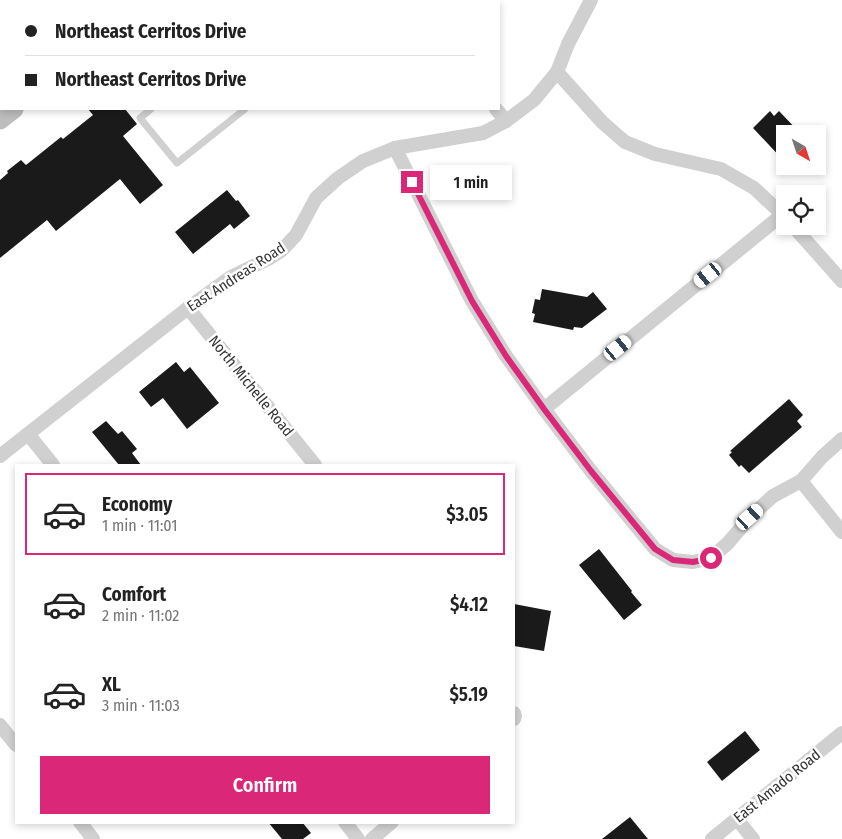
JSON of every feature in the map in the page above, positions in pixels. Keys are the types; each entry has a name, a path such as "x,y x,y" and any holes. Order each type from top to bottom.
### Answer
{"main road":[{"path":"0,120 13,110"}],"street":[{"name":"East Andreas Road","path":"0,456 188,308 231,277 282,250 296,235 316,198 338,178 363,160 395,148 483,133 506,121 534,100 556,72 591,0"},
{"path":"556,72 602,122 625,142 655,154 721,169 754,188 776,209"},
{"path":"497,110 506,121"},
{"path":"395,148 472,301 506,356 591,471 655,549 673,560 693,562 711,558 728,544 750,517 773,496 801,481 822,457 842,439"},
{"path":"544,409 776,222"},
{"path":"801,235 842,281"},
{"name":"North Michelle Road","path":"188,308 314,464"},
{"path":"28,434 52,464"},
{"path":"801,481 842,532"},
{"path":"0,725 15,744"},
{"name":"East Amado Road","path":"712,839 842,733"},
{"path":"737,819 753,839"},
{"path":"82,824 93,839"},
{"path":"347,824 358,839"},
{"path":"372,839 390,824"}],"lane":[{"path":"150,110 140,118 177,163 244,110"}],"building":[{"path":"89,110 126,110 137,124 123,136 163,185 140,204 120,179 56,231 47,220 0,258 0,180 8,173 7,171 21,160 26,165 61,137 63,139 93,115"},
{"path":"770,111 774,116 779,111 792,125 776,125 776,152 753,128"},
{"path":"227,190 236,201 238,200 250,216 234,229 230,224 193,254 175,232"},
{"path":"542,289 587,297 593,292 607,309 582,328 574,327 573,330 533,322 535,314 532,313 535,299 540,300"},
{"path":"176,362 184,372 190,367 219,403 187,429 163,398 151,407 139,392"},
{"path":"789,399 803,415 797,421 802,427 749,473 741,465 739,467 729,455 732,452 730,451"},
{"path":"106,421 118,434 122,431 137,449 132,453 140,464 118,464 92,432"},
{"path":"599,549 642,605 624,620 579,565"},
{"path":"515,604 551,611 544,651 515,646"},
{"path":"745,731 760,750 722,781 707,762"},
{"path":"630,817 648,839 602,839"},
{"path":"270,824 304,824 311,833 303,839 282,839"}],"route":[{"path":"412,182 472,301 506,356 591,471 655,549 673,560 693,562 711,558"}]}
